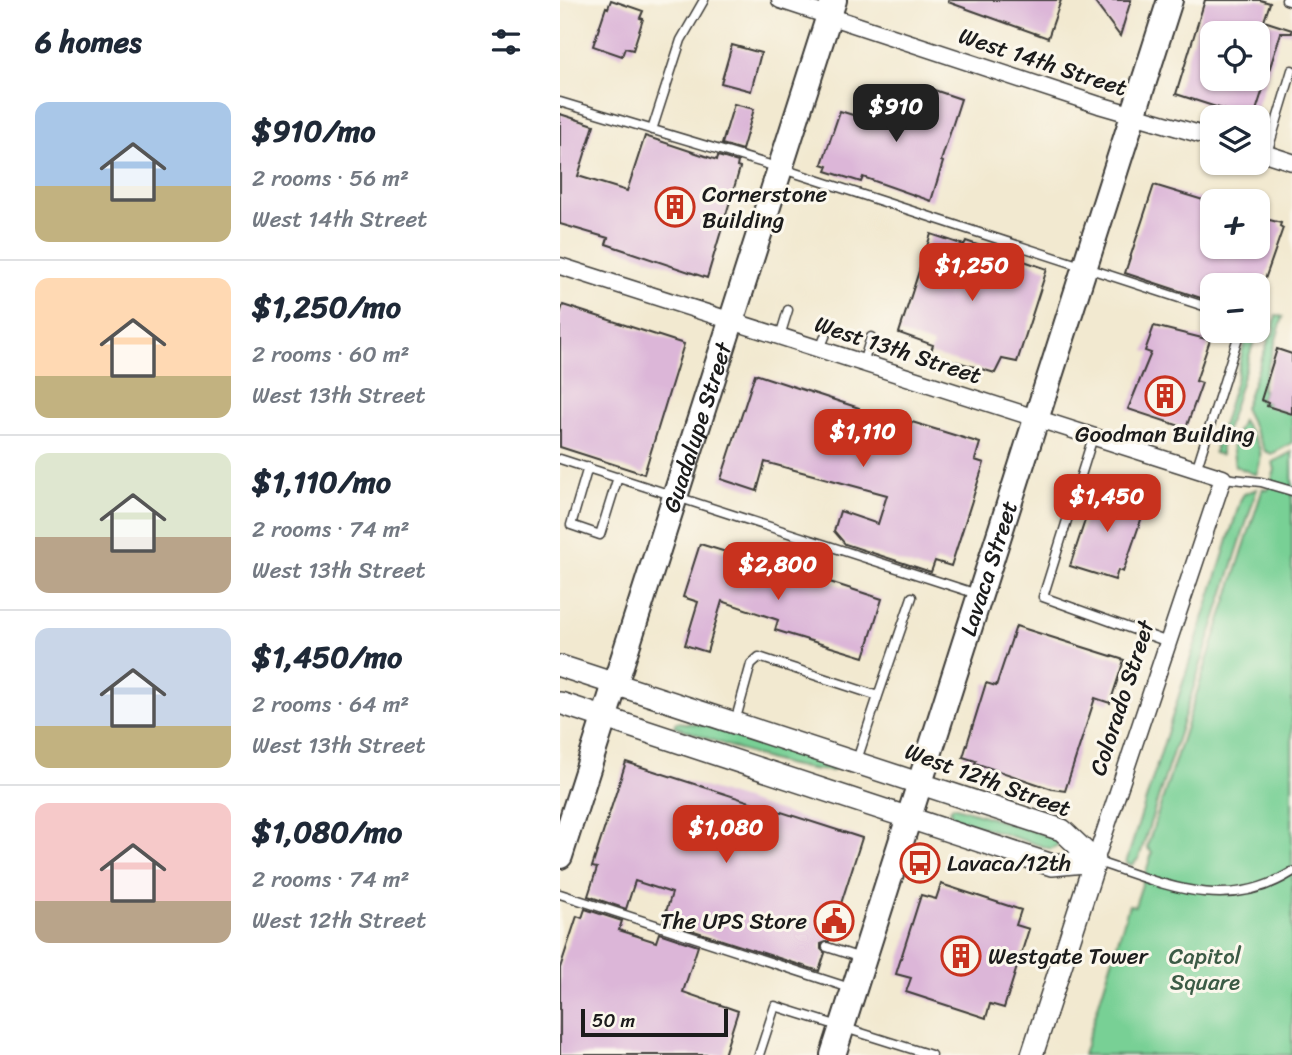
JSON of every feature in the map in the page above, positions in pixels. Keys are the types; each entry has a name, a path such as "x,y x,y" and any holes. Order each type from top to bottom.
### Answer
{"main road":[{"name":"Lavaca Street","path":"833,1055 1170,0"},
{"name":"Guadalupe Street","path":"560,856 832,8"},
{"name":"West 12th Street","path":"560,666 1062,830 1095,861"},
{"path":"560,704 1052,865 1095,861"},
{"name":"Colorado Street","path":"1032,1055 1095,861"}],"street":[{"name":"West 14th Street","path":"780,0 832,8 1133,114 1200,134"},
{"path":"1270,154 1292,162"},
{"name":"West 13th Street","path":"560,266 1223,478"},
{"name":"Colorado Street","path":"1095,861 1223,478"}],"lane":[{"path":"652,130 681,40 704,0"},
{"path":"1286,0 1292,2"},
{"path":"1270,132 1292,70"},
{"path":"560,102 780,168 1200,305"},
{"path":"780,336 789,310"},
{"path":"820,349 830,324"},
{"path":"863,363 871,337"},
{"path":"1196,470 1236,343"},
{"path":"1093,437 1043,597 1168,642"},
{"path":"560,459 980,595"},
{"path":"588,467 570,525 600,535 618,477"},
{"path":"1223,478 1261,482 1292,491"},
{"path":"857,761 912,597"},
{"path":"735,722 751,664 759,657 878,696"},
{"path":"1095,861 1171,886 1224,895 1255,890 1292,872"},
{"path":"560,894 854,990"},
{"path":"827,947 864,959"},
{"path":"759,1055 775,1006 931,1055"}],"green space":[{"path":"1276,315 1283,317 1260,400 1292,414 1292,443 1272,454 1265,451 1244,408 1273,334"},
{"path":"1244,343 1253,343 1221,447 1221,455 1214,453"},
{"path":"1242,420 1260,451 1256,475 1235,466 1232,444"},
{"name":"Capitol Square","path":"1292,452 1292,1055 1083,1055 1129,905 1135,906 1152,853 1147,847 1263,488 1268,490 1275,470 1273,462"},
{"path":"1257,489 1139,858 1132,865 1126,863 1241,499 1244,494"},
{"path":"676,722 714,726 835,765 833,771 773,761 674,726"},
{"path":"953,806 1058,839 1058,845 1051,849 954,818 950,811"}],"building":[{"path":"611,0 643,11 633,50 625,48 622,56 593,46 606,7 608,8"},
{"path":"948,0 1061,0 1048,38"},
{"path":"1093,0 1131,0 1120,36"},
{"path":"1205,0 1260,0 1270,3 1264,21 1200,21 1200,91 1262,91 1258,105 1210,105 1176,94"},
{"path":"1270,23 1292,30 1292,33 1281,33 1270,67"},
{"path":"732,45 761,53 751,91 721,83"},
{"path":"922,86 961,99 931,201 863,177 861,182 826,171 828,166 822,164 840,111 869,120 871,112 885,116 891,101 904,104 906,96 917,100"},
{"path":"734,104 754,109 742,150 722,144"},
{"name":"Cornerstone Building","path":"560,114 594,125 578,176 627,191 645,136 717,160 718,156 738,162 737,167 740,168 707,278 606,244 608,238 560,224"},
{"path":"1154,185 1200,199 1200,259 1270,259 1270,220 1281,223 1283,228 1267,273 1200,273 1200,298 1125,273"},
{"path":"931,234 964,245 966,241 1047,269 1017,362 1002,359 995,373 930,354 933,345 899,333"},
{"path":"563,305 684,344 644,474 560,447 560,314"},
{"path":"1154,326 1200,338 1200,343 1209,343 1196,381 1202,383 1186,428 1128,409 1151,353 1145,351"},
{"path":"1277,349 1292,354 1292,414 1267,406 1268,403 1261,400"},
{"path":"755,374 859,408 855,421 907,435 912,422 980,443 975,460 984,463 951,566 935,561 931,572 845,544 834,531 840,511 878,524 887,495 765,462 757,491 721,479"},
{"path":"1096,487 1141,502 1137,512 1143,514 1123,572 1118,570 1115,580 1070,566"},
{"path":"700,544 882,599 864,657 775,630 778,620 722,601 707,652 685,645 698,602 683,597"},
{"path":"1016,626 1124,660 1110,703 1095,698 1065,791 1052,789 963,757 986,683 996,686"},
{"path":"626,762 862,838 829,941 821,944 825,953 819,971 663,921 672,893 635,881 626,909 588,896 597,868 592,867"},
{"name":"Westgate Tower","path":"941,884 1021,910 1016,925 1029,929 1004,1008 990,1004 986,1018 906,992 911,978 896,974 921,895 936,899"},
{"path":"585,909 622,921 619,930 656,942 659,933 698,946 683,992 738,1011 724,1055 560,1055 560,968 577,916 582,918"}],"place":[{"name":"Cornerstone Building","path":"675,207"},
{"name":"Goodman Building","path":"1165,396"},
{"name":"Lavaca/12th","path":"920,863"},
{"name":"The UPS Store","path":"834,921"},
{"name":"Westgate Tower","path":"961,956"}]}
